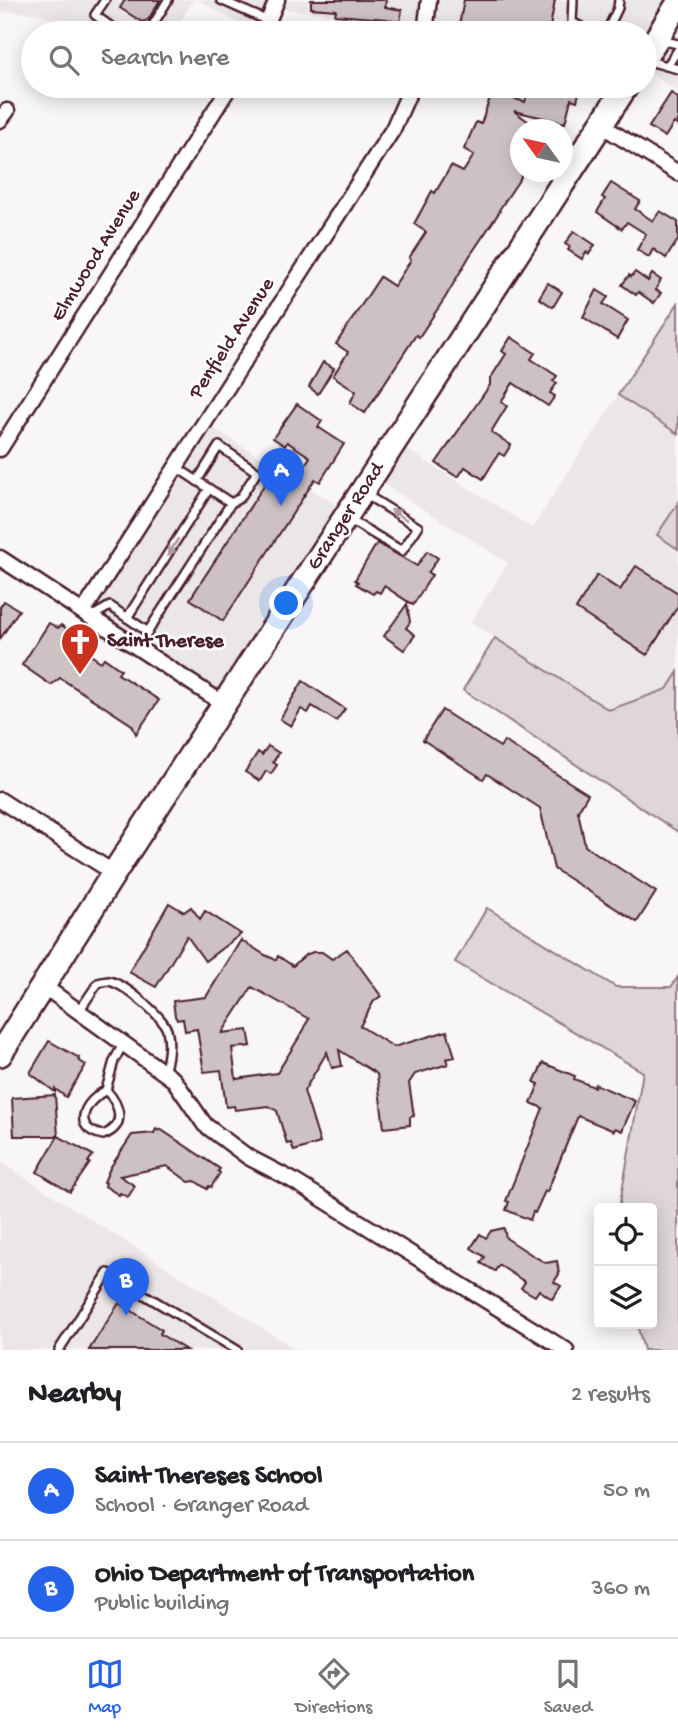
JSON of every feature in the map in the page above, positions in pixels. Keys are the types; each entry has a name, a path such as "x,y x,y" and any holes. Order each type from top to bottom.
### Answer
{"main road":[{"path":"657,48 678,4"},
{"name":"Granger Road","path":"2,1048 618,98"}],"street":[{"path":"267,21 276,0"},
{"path":"426,21 429,0"},
{"name":"Elmwood Avenue","path":"0,449 222,98"},
{"name":"Penfield Avenue","path":"87,614 176,467 393,129 407,98"},
{"path":"601,125 678,173"},
{"path":"0,558 224,704"},
{"path":"0,800 114,873"},
{"path":"43,985 174,1080 205,1125 248,1157 303,1186 566,1350"}],"lane":[{"path":"103,21 95,15 105,0"},
{"path":"155,21 168,0"},
{"path":"221,0 255,21"},
{"path":"572,21 573,0"},
{"path":"611,21 619,0"},
{"path":"667,66 678,50"},
{"path":"657,51 667,66 678,69"},
{"path":"138,648 231,503 240,498 257,472 219,446 197,481"},
{"path":"176,467 231,503"},
{"path":"127,618 209,489"},
{"path":"346,518 402,551 418,527 363,492"},
{"path":"87,614 110,606 148,632"},
{"path":"78,1011 98,983 107,981 118,985 156,1013 167,1029 169,1047 164,1073"},
{"path":"106,1090 116,1105 120,1119 116,1127 103,1135 89,1129 84,1115 89,1101 106,1090 114,1061 123,1044"},
{"path":"59,1350 108,1273 237,1350"}],"shaded area":[{"path":"0,0 194,0 180,21 58,21 40,14 0,11"},
{"path":"198,0 678,0 678,91 657,78 657,21 385,21 274,8 268,21 234,21"},
{"path":"678,303 678,434 618,395"},
{"path":"618,395 678,434 678,503 657,535 678,549 678,672 667,689 609,711 471,622 508,563 373,477 395,442 532,528"},
{"path":"204,422 349,513 224,704 83,612"},
{"path":"678,503 678,549 657,535"},
{"path":"495,638 609,710 667,689 678,672 678,832 463,690"},
{"path":"487,908 616,987 671,987 678,977 678,1350 644,1350 638,1329 657,1329 657,1203 620,1203 643,1072 455,962"},
{"path":"0,1162 297,1350 0,1350"}],"building":[{"path":"125,0 160,0 145,21 140,21 120,8"},
{"path":"311,0 386,0 385,7 402,10 400,21 394,21 335,15 336,10 311,8"},
{"path":"464,0 555,0 551,21 460,21"},
{"path":"671,93 678,98 678,126 674,123 665,137 649,127"},
{"path":"490,98 512,98 525,102 526,98 578,98 577,101 571,99 566,119 548,119 514,111 525,119 510,119 510,182 518,182 445,298 419,337 416,335 365,413 350,403 356,391 333,376 348,352 336,344 380,277 394,286 411,260 409,258 426,232 414,224 432,191 435,193 451,166 463,172 474,155 464,149 476,122 481,124"},
{"path":"611,183 640,201 635,209 653,221 660,211 678,222 678,240 666,258 653,249 649,257 637,250 646,234 627,222 622,229 597,212"},
{"path":"574,231 595,245 582,259 568,250 570,247 565,244"},
{"path":"635,272 648,281 652,274 661,280 655,290 661,293 654,303 622,285 629,275 631,277"},
{"path":"548,283 562,292 553,307 539,298"},
{"path":"597,290 608,297 603,304 628,320 617,339 583,317"},
{"path":"511,337 535,353 531,359 557,376 553,381 557,383 550,393 555,396 548,406 513,383 501,402 507,406 491,432 511,445 504,456 499,453 483,479 465,467 459,476 454,475 436,463 490,385 490,379 506,354 502,351"},
{"path":"323,362 334,368 318,394 309,387"},
{"path":"297,404 322,421 318,427 344,444 320,482 315,479 223,621 190,599 274,470 293,483 310,457 287,442 285,446 273,438"},
{"path":"377,543 417,566 427,551 438,558 428,573 432,575 413,605 384,586 380,593 376,591 373,594 356,584 358,582 355,580"},
{"path":"636,566 678,593 678,606 647,655 576,609 597,575 620,590"},
{"path":"4,601 19,610 0,639 0,607"},
{"path":"407,604 410,622 406,628 415,635 404,650 384,636"},
{"name":"Saint Therese","path":"49,623 58,628 61,625 82,639 77,646 101,662 104,658 121,670 118,674 159,700 136,734 132,725 60,678 51,685 22,665"},
{"path":"303,681 345,709 336,721 312,706 308,713 301,709 291,726 280,719"},
{"path":"442,710 500,747 504,741 588,794 578,811 585,846 656,892 637,922 554,869 540,808 487,774 483,779 423,740"},
{"path":"268,746 279,753 273,762 277,765 271,774 266,771 260,781 245,772 258,752 262,755"},
{"path":"169,903 184,912 191,907 200,919 205,911 241,934 205,961 187,936 156,987 129,972"},
{"path":"241,940 265,955 276,960 278,956 293,966 305,955 313,952 322,952 332,959 347,949 381,996 374,1001 360,1026 394,1047 447,1031 455,1057 446,1059 448,1064 415,1074 409,1083 414,1116 410,1117 410,1125 384,1128 377,1074 339,1050 342,1066 332,1068 327,1052 304,1091 320,1143 294,1151 291,1143 287,1144 277,1111 268,1106 235,1110 234,1106 226,1107 221,1070 204,1072 197,1029 185,1031 183,1019 177,1020 175,1016 173,1001 206,997","holes":["252,987 309,1019 277,1073 236,1079 232,1048 251,1046 248,1030 222,1033"]},
{"path":"49,1041 86,1065 66,1097 30,1073"},
{"path":"543,1063 575,1076 574,1079 594,1087 595,1084 635,1101 622,1131 615,1128 614,1131 578,1116 547,1192 545,1191 530,1220 506,1210 509,1202 506,1201 543,1108 531,1103 539,1084 534,1082"},
{"path":"55,1095 58,1136 14,1136 12,1098"},
{"path":"156,1129 160,1129 220,1169 211,1187 207,1189 195,1181 189,1182 167,1166 120,1176 135,1186 128,1197 105,1186 110,1168 132,1135 154,1133"},
{"path":"58,1136 93,1155 70,1192 37,1172"},
{"path":"504,1228 506,1238 532,1255 546,1263 557,1261 559,1274 554,1282 561,1286 552,1299 539,1290 535,1296 521,1288 525,1282 499,1265 495,1271 481,1263 485,1257 471,1248 480,1234 486,1238 491,1231"},
{"path":"119,1303 162,1330 160,1334 186,1350 89,1350"}],"place":[{"name":"Saint Thereses School","path":"281,506"},
{"name":"Saint Therese","path":"80,676"},
{"name":"Ohio Department of Transportation","path":"126,1316"}]}
